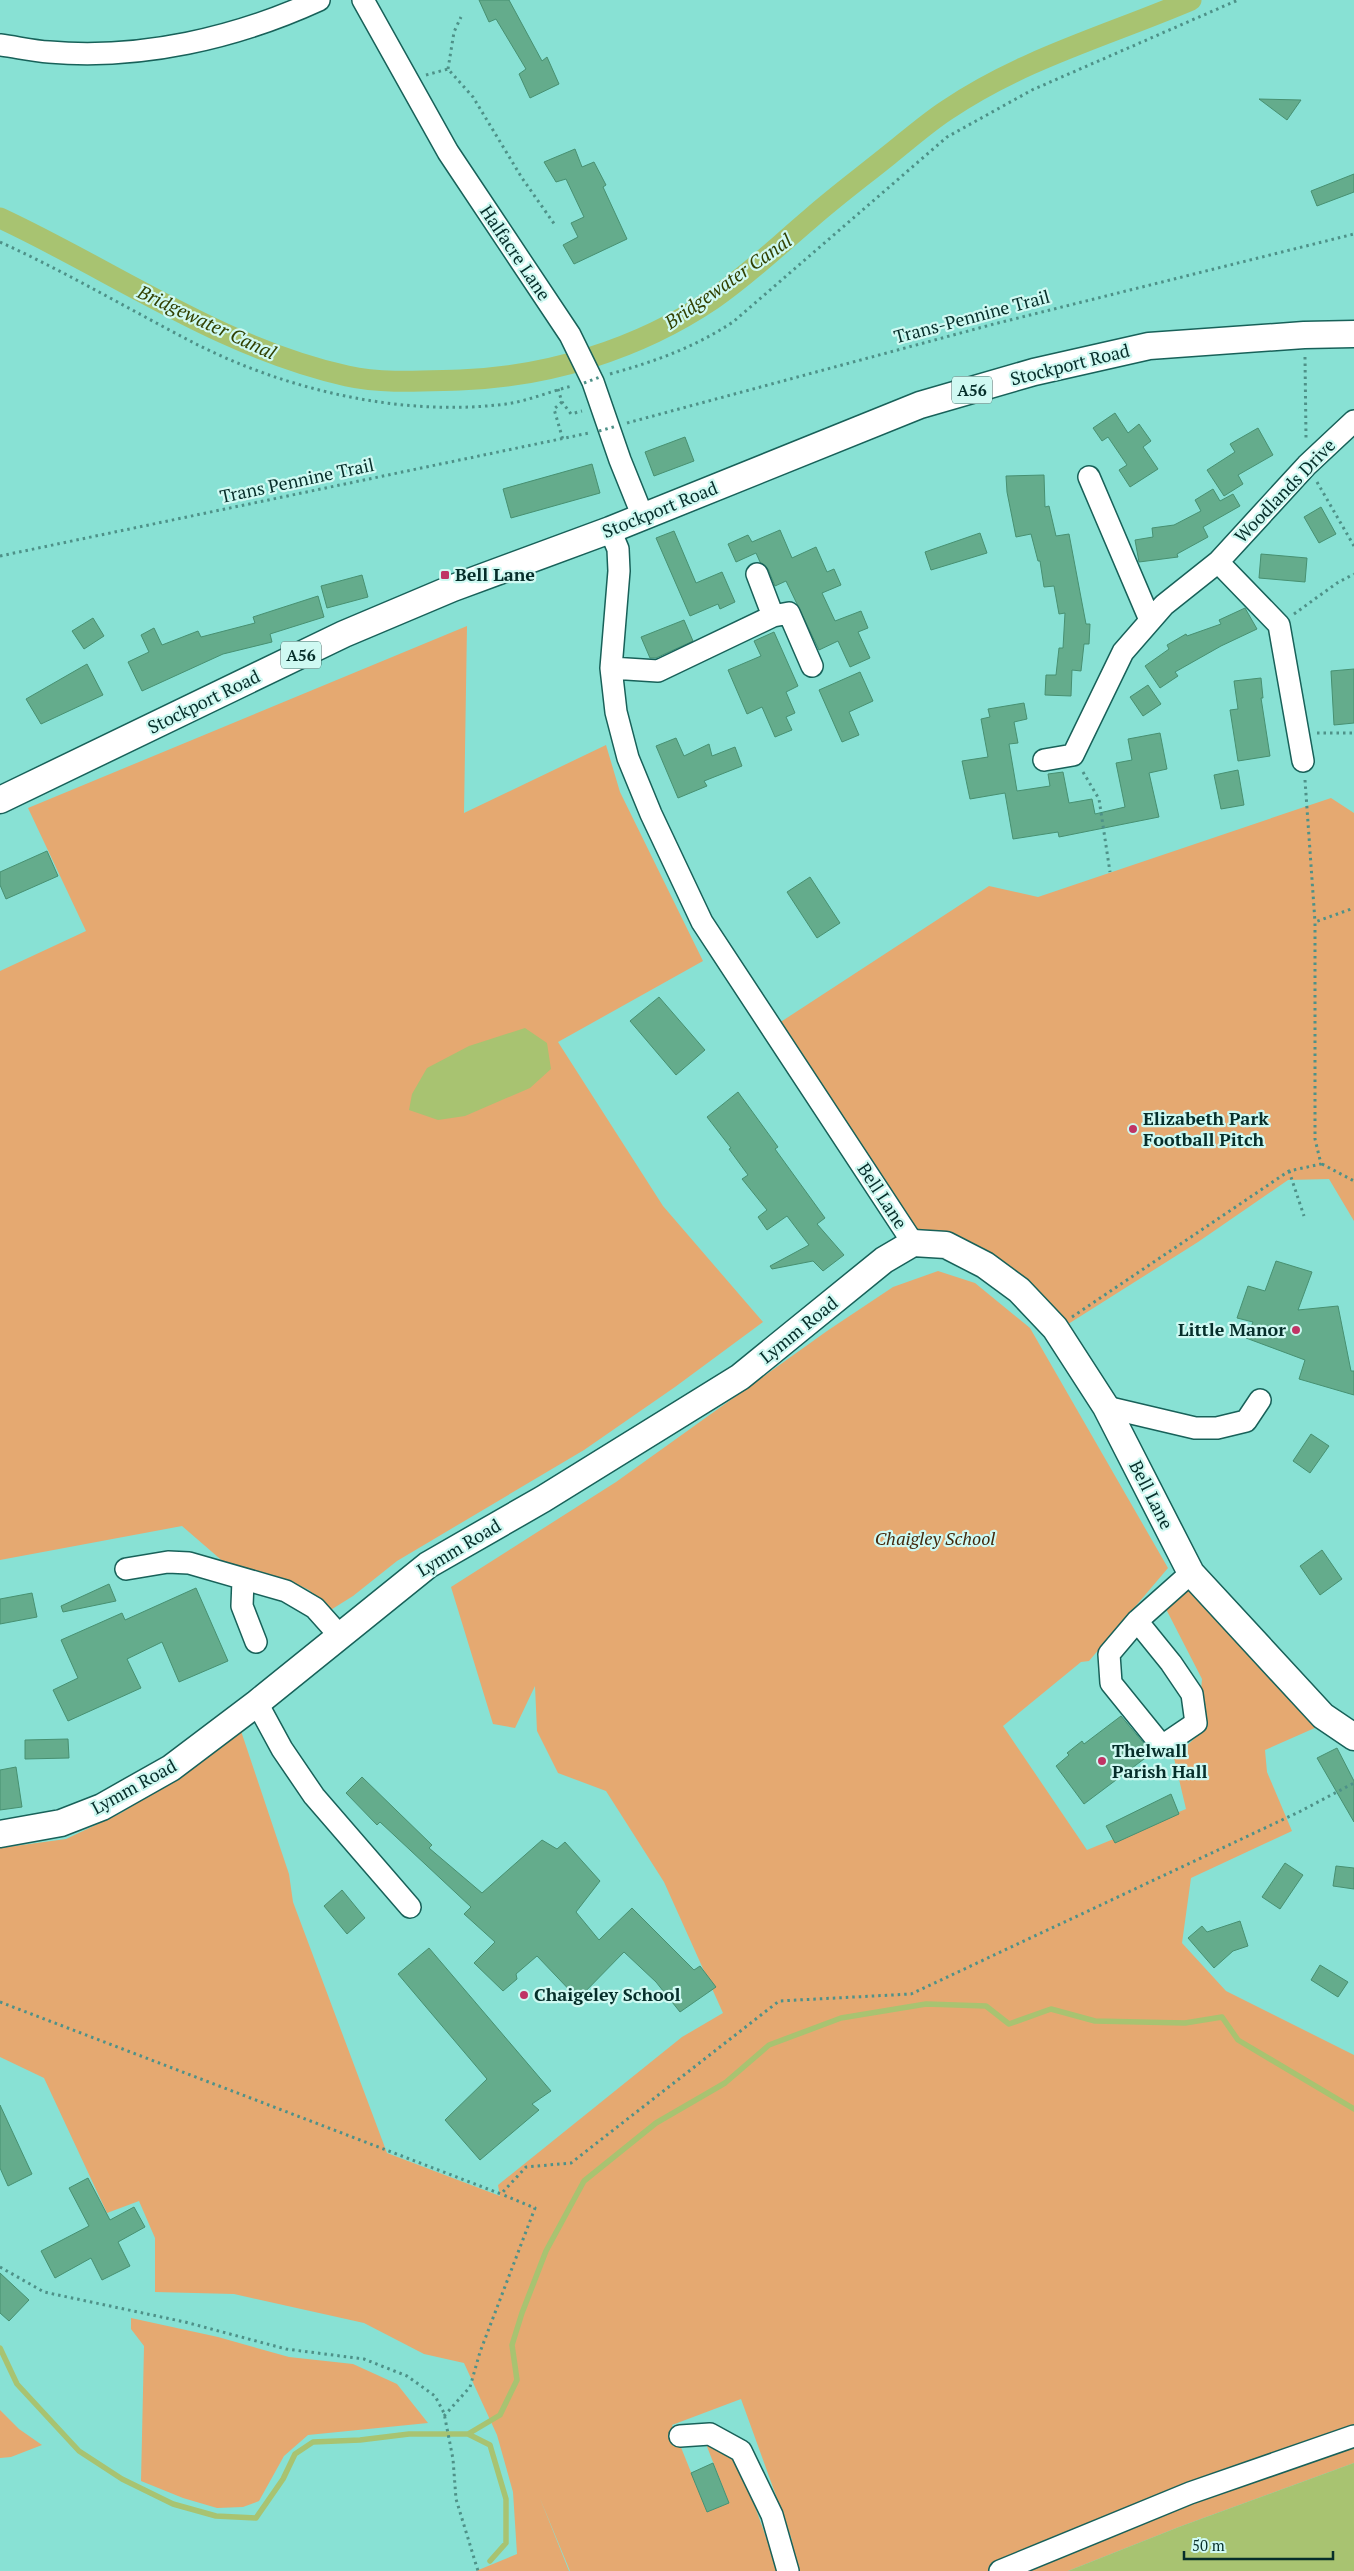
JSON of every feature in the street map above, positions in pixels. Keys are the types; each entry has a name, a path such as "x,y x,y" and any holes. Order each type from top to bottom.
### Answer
{"main road":[{"name":"Stockport Road","path":"0,800 344,634 453,588 610,530 920,406 1034,372 1149,346 1304,335 1354,334"},
{"name":"Bell Lane","path":"913,1243 946,1245 985,1265 1019,1290 1055,1328 1106,1407 1191,1573 1323,1716 1354,1736"},
{"name":"Lymm Road","path":"0,1834 60,1824 102,1807 171,1768 257,1703 428,1565 543,1499 740,1377 884,1260 913,1243"}],"street":[{"path":"0,44 50,52 129,52 209,38 275,20 319,0"},
{"name":"Halfacre Lane","path":"363,0 448,152 570,335 602,406 643,517"},
{"name":"Woodlands Drive","path":"1073,755 1123,652 1164,604 1218,562 1307,465 1354,421"},
{"path":"1089,477 1150,620"},
{"name":"Bell Lane","path":"610,530 618,549 619,571 611,668 616,712 628,758 651,814 702,922 913,1243"},
{"path":"1218,562 1279,625 1303,761"},
{"path":"757,574 773,616"},
{"path":"611,668 658,671 773,616 789,613 812,666"},
{"path":"1044,760 1073,755"},
{"path":"1106,1407 1195,1428 1217,1428 1246,1421 1260,1400"},
{"path":"126,1568 168,1562 189,1564 300,1597 315,1608 340,1636"},
{"path":"1137,1621 1171,1662 1192,1694 1196,1723 1162,1746 1111,1683 1108,1654 1137,1621 1191,1573"},
{"path":"243,1580 242,1606 256,1642"},
{"path":"257,1703 282,1749 314,1796 410,1907"},
{"path":"680,2436 710,2434 741,2450 772,2515 788,2571"},
{"path":"1000,2571 1190,2492 1354,2436"}],"path":[{"path":"584,383 668,357 704,341 734,322 947,137 1032,90 1238,0"},
{"path":"448,69 454,32 461,17"},
{"path":"408,80 448,69"},
{"path":"448,69 473,97 522,178 555,225"},
{"name":"Trans-Pennine Trail","path":"599,430 1003,322 1354,234"},
{"path":"0,242 35,258 200,346 276,376 354,399 403,405 471,407 509,403 558,389 562,402 571,414 602,406"},
{"path":"562,402 554,409 563,440"},
{"name":"Trans Pennine Trail","path":"0,556 563,440 599,430"},
{"path":"1279,625 1337,583 1354,574"},
{"path":"1297,733 1354,733"},
{"path":"1073,755 1099,799 1110,872"},
{"path":"1303,761 1315,922 1315,1139 1321,1164"},
{"path":"1315,922 1354,908"},
{"path":"1055,1328 1289,1171 1321,1164 1354,1181"},
{"path":"1289,1171 1304,1216"},
{"path":"500,2194 526,2167 571,2163 778,2001 911,1994 1299,1812 1354,1783"},
{"path":"0,2002 535,2208 480,2352 470,2387 444,2416"},
{"path":"0,2267 44,2292 185,2322 286,2349 364,2359 407,2376 435,2396 444,2416 451,2447 456,2499 478,2571"}],"green space":[{"path":"467,626 464,813 606,745 620,792 703,961 558,1042 663,1206 763,1322 675,1387 584,1450 397,1561 353,1596 329,1611 309,1590 288,1580 265,1578 226,1564 182,1526 0,1560 0,971 86,931 28,808"},
{"path":"1331,798 1354,813 1354,1221 1329,1179 1288,1180 1198,1242 1065,1326 965,1244 926,1230 902,1238 776,1025 989,886 1038,897"},
{"name":"Chaigley School","path":"938,1271 975,1283 1030,1328 1168,1568 1089,1661 1081,1662 1003,1726 1087,1850 1186,1809 1174,1758 1197,1736 1202,1679 1167,1611 1169,1595 1184,1585 1206,1610 1233,1620 1317,1727 1265,1750 1267,1772 1292,1831 1191,1878 1182,1943 1226,1991 1354,2055 1354,2463 1179,2527 1068,2571 570,2571 539,2496 569,2571 476,2571 517,2554 513,2492 497,2435 464,2363 424,2354 364,2323 234,2294 155,2292 155,2238 139,2201 107,2213 44,2078 0,2057 0,1848 66,1839 121,1813 172,1781 241,1731 289,1874 293,1902 387,2153 500,2196 498,2185 682,2037 723,2013 664,1882 606,1791 558,1773 537,1731 535,1686 515,1728 493,1724 451,1587 616,1482 827,1331 893,1287","holes":["741,2399 792,2540 770,2548 742,2471 725,2451 706,2444 729,2503 707,2512 672,2425"]},
{"path":"131,2318 218,2337 289,2357 353,2364 397,2384 428,2423 308,2435 284,2456 259,2501 243,2507 217,2508 183,2498 141,2481 144,2346 131,2329"},
{"path":"0,2410 19,2429 42,2445 11,2457 0,2458"}],"shaded area":[{"path":"525,1028 547,1043 551,1069 530,1088 465,1116 438,1120 409,1110 412,1094 427,1068 469,1046"},
{"path":"1354,2463 1354,2571 1068,2571 1179,2527"}],"building":[{"path":"479,0 509,0 542,61 547,57 559,84 530,98 519,74 526,69 496,19 489,22"},
{"path":"1259,99 1301,100 1287,120"},
{"path":"575,149 582,167 594,162 606,185 603,187 627,239 574,264 563,245 578,237 571,223 584,217 566,179 556,182 544,162"},
{"path":"1354,174 1354,192 1317,206 1311,191"},
{"path":"1115,413 1128,433 1139,424 1151,441 1143,447 1158,469 1130,487 1119,470 1127,465 1108,437 1102,441 1093,428"},
{"path":"1258,428 1273,455 1238,475 1243,484 1224,496 1207,470 1235,452 1230,444"},
{"path":"685,437 694,461 654,476 645,452"},
{"path":"592,464 600,493 511,518 503,489"},
{"path":"1044,475 1045,507 1049,506 1056,536 1069,534 1086,624 1090,624 1089,644 1084,644 1081,671 1072,670 1071,696 1045,695 1046,675 1056,675 1059,648 1063,648 1065,613 1059,614 1054,586 1044,587 1040,561 1038,561 1031,534 1016,537 1007,492 1006,476"},
{"path":"1213,489 1220,501 1233,494 1240,506 1203,527 1208,537 1177,554 1178,557 1139,562 1135,540 1153,537 1152,528 1174,525 1201,511 1195,500"},
{"path":"1321,507 1336,534 1319,543 1304,517"},
{"path":"780,530 792,558 816,547 827,572 834,569 841,585 822,593 835,621 861,611 868,628 858,632 870,658 850,667 838,641 819,650 786,581 775,586 768,569 760,562 756,553 736,562 728,544 748,535 752,542"},
{"path":"674,531 696,583 722,572 735,602 720,609 718,604 690,616 656,538"},
{"path":"980,533 987,553 931,570 925,552"},
{"path":"1261,554 1307,558 1305,582 1259,578"},
{"path":"362,575 368,597 327,608 321,586"},
{"path":"318,596 324,617 270,634 272,642 223,654 142,691 128,662 149,652 141,635 154,628 162,645 198,631 201,637 255,623 253,617"},
{"path":"1245,608 1257,629 1221,646 1175,672 1178,676 1160,688 1145,666 1169,649 1167,645 1186,634 1187,636 1221,624 1219,620"},
{"path":"93,618 104,636 84,649 72,631"},
{"path":"684,620 693,641 656,658 650,658 641,637"},
{"path":"774,632 798,686 786,692 795,713 786,717 792,730 775,737 762,707 747,714 728,670 761,656 754,641"},
{"path":"87,664 103,695 41,724 26,699"},
{"path":"1354,669 1354,723 1334,725 1331,671"},
{"path":"860,672 873,701 849,712 859,735 842,742 819,690"},
{"path":"1261,678 1263,698 1261,698 1270,756 1238,761 1230,710 1238,709 1234,681"},
{"path":"1148,685 1161,704 1143,716 1130,697"},
{"path":"1024,703 1027,719 1014,722 1018,743 1009,744 1017,791 1050,786 1048,774 1063,772 1069,803 1092,799 1095,814 1125,807 1116,763 1132,760 1128,739 1160,733 1167,769 1149,773 1159,817 1059,837 1058,832 1013,839 1005,793 970,799 962,761 988,757 981,719 990,717 988,709"},
{"path":"676,738 684,756 709,744 712,756 735,747 742,766 704,781 707,786 678,798 656,746"},
{"path":"1238,770 1244,805 1221,809 1214,775"},
{"path":"47,851 58,876 6,899 0,885 0,872"},
{"path":"810,877 840,923 817,938 787,892"},
{"path":"659,997 705,1050 676,1075 630,1021"},
{"path":"738,1092 778,1147 775,1149 825,1218 817,1224 844,1255 823,1271 813,1261 772,1269 770,1266 809,1245 787,1216 767,1230 758,1217 767,1210 742,1179 748,1175 729,1149 731,1148 707,1117"},
{"name":"Little Manor","path":"1276,1261 1312,1272 1298,1310 1338,1306 1351,1371 1354,1371 1354,1395 1299,1379 1305,1360 1246,1338 1253,1322 1237,1318 1248,1286 1265,1291"},
{"path":"1311,1434 1329,1446 1310,1473 1293,1461"},
{"path":"1322,1550 1342,1579 1320,1595 1300,1566"},
{"path":"109,1584 116,1601 63,1612 61,1606"},
{"path":"196,1588 228,1661 179,1682 162,1642 127,1659 141,1688 68,1721 53,1690 78,1678 61,1640 122,1613 125,1620"},
{"path":"32,1593 37,1617 0,1624 0,1599"},
{"name":"Thelwall Parish Hall","path":"1121,1716 1152,1753 1084,1804 1056,1766 1069,1755 1067,1753 1082,1741 1084,1744"},
{"path":"68,1739 69,1758 25,1759 25,1740"},
{"path":"1337,1748 1354,1781 1354,1822 1317,1758"},
{"path":"16,1767 22,1807 0,1810 0,1770"},
{"path":"362,1777 432,1845 429,1848 482,1893 542,1840 557,1849 565,1842 600,1881 576,1912 599,1940 632,1908 694,1970 700,1966 716,1987 680,2012 656,1982 624,1952 578,1999 537,1956 516,1974 517,1979 503,1991 474,1963 495,1942 464,1914 471,1907 380,1822 377,1825 346,1793"},
{"path":"1171,1794 1179,1814 1115,1843 1106,1826"},
{"path":"1285,1863 1303,1875 1280,1909 1262,1897"},
{"path":"1336,1866 1354,1868 1354,1889 1333,1886"},
{"path":"342,1890 365,1918 347,1934 324,1906"},
{"path":"1240,1921 1248,1946 1233,1951 1214,1968 1188,1938 1202,1926 1207,1932"},
{"path":"429,1948 551,2091 532,2104 539,2110 480,2160 445,2120 487,2079 398,1974"},
{"path":"1320,1965 1348,1982 1338,1997 1311,1980"},
{"path":"0,2105 32,2174 8,2186 0,2168"},
{"path":"88,2178 110,2220 134,2207 145,2227 118,2242 130,2266 102,2280 91,2258 55,2278 41,2251 89,2226 69,2188"},
{"path":"0,2273 29,2300 9,2321 0,2313"},
{"path":"713,2463 729,2503 707,2512 691,2473"}],"waterway":[{"name":"Bridgewater Canal","path":"0,218 212,328 256,347 301,363 361,379 389,381 460,380 526,373 592,357 624,346 684,317 713,299 738,280 830,202 947,110 1005,76 1036,62 1191,0"},
{"path":"468,2434 500,2415 517,2380 512,2345 522,2313 546,2251 584,2181 656,2123 725,2083 769,2045 841,2018 926,2004 986,2006 1009,2024 1051,2009 1095,2021 1185,2023 1222,2017 1238,2040 1354,2109"},
{"path":"0,2348 17,2384 79,2451 122,2479 173,2504 216,2516 256,2518 283,2479 295,2454 313,2442 360,2440 409,2434 468,2434 490,2445 506,2499 506,2543 490,2561"}],"place":[{"name":"Bell Lane","path":"445,575"},
{"name":"Elizabeth Park Football Pitch","path":"1133,1129"},
{"name":"Little Manor","path":"1296,1330"},
{"name":"Thelwall Parish Hall","path":"1102,1761"},
{"name":"Chaigeley School","path":"524,1995"}]}
